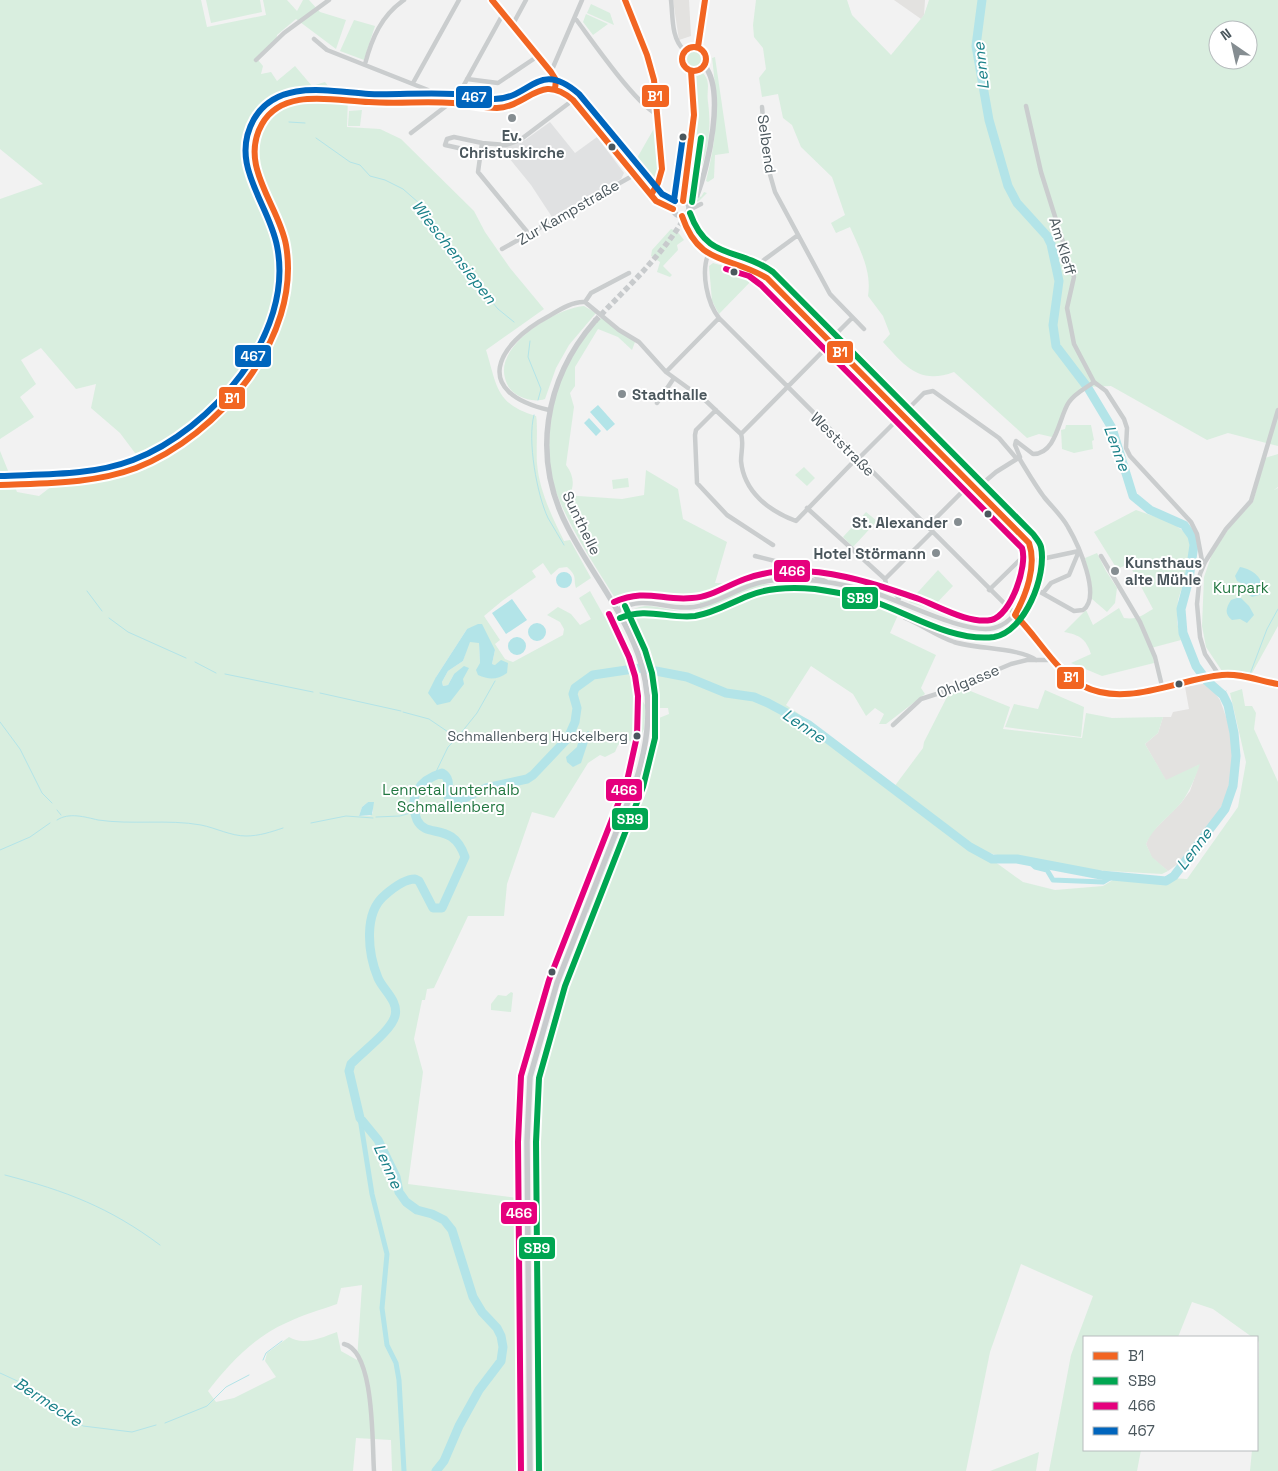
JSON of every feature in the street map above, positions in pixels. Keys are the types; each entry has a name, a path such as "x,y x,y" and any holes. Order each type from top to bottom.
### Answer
{"main road":[{"path":"698,47 705,0"},
{"path":"698,195 709,158 714,125 712,81 704,65 706,55 698,47 684,50 682,62 685,68 691,71 698,70 704,65"},
{"path":"683,201 694,115 691,71"},
{"path":"0,485 87,480 118,474 153,462 178,449 199,432 225,405 268,349 285,307 289,271 284,238 262,184 255,156 257,136 268,116 284,104 307,99 452,103 502,109 514,105 534,91 556,89 566,93 573,100 659,204 673,209 677,215 682,216 689,210 688,205 683,201 676,202 673,209"},
{"name":"Sunthelle","path":"530,1471 527,1117 532,1064 564,963 635,784 645,749 648,712 648,698 643,671 633,641 617,610 572,536 556,502 546,456 549,410 556,385 568,357 595,321"}],"street":[{"path":"256,60 284,33 330,0"},
{"path":"365,64 371,41 379,26 404,0"},
{"path":"413,84 459,0"},
{"path":"492,0 551,72 556,80 556,89"},
{"path":"512,24 526,0"},
{"path":"551,72 582,0"},
{"path":"625,0 650,63 658,114 662,169 658,183 651,195"},
{"path":"672,0 676,36 679,45 684,50"},
{"path":"411,133 452,103 503,14"},
{"path":"575,18 635,96 647,109 658,114"},
{"path":"314,39 326,50 365,64 430,92 435,103"},
{"path":"467,79 498,83 538,56"},
{"path":"481,153 445,145 447,139 453,137 482,143 506,145 520,140 573,100"},
{"name":"Am Kleff","path":"1026,106 1041,172 1074,277 1067,308 1076,351 1092,383 1106,391 1126,425 1126,448 1130,456 1191,522 1198,534 1203,566"},
{"name":"Selbend","path":"762,108 767,164 776,192 830,294 864,329"},
{"path":"482,143 478,172 529,234"},
{"name":"Zur Kampstraße","path":"502,250 634,175"},
{"path":"689,210 702,204"},
{"path":"617,610 640,602 684,608 701,606 750,586 770,581 828,583 855,587 976,629 998,626 1008,622 1015,615 1032,561 1032,548 767,278 753,268 708,255 694,243 682,216"},
{"path":"753,268 798,235"},
{"name":"Weststraße","path":"708,255 705,264 708,295 713,311 719,318 857,459 1015,615 1052,660 1073,679 1096,692 1126,692 1217,676 1243,677 1278,684"},
{"path":"585,302 589,294 629,273"},
{"path":"549,410 513,397 503,384 499,371 501,360 507,348 517,338 544,319 577,302 585,302 619,330 639,342 666,372 716,410 741,434 743,474 752,493 794,521 799,520 807,508 924,394 936,392 999,438 1018,458 1067,525 1087,570 1090,596 1086,609 1080,612 1074,611 1026,584"},
{"path":"666,372 719,318"},
{"path":"741,434 852,318"},
{"path":"657,403 674,378"},
{"path":"1018,458 1015,442 1019,441 1033,454 1043,450 1056,435 1069,403 1092,383"},
{"path":"716,410 696,430 697,483 727,515 773,545"},
{"path":"1217,676 1205,654 1200,637 1198,590 1203,566 1226,529 1250,501 1278,410"},
{"path":"976,489 996,472 1018,458"},
{"path":"927,527 970,484"},
{"path":"807,508 885,580 886,584 899,598 898,602"},
{"path":"885,580 932,532"},
{"path":"989,590 1032,548"},
{"path":"1032,561 1079,551"},
{"path":"1043,593 1051,583 1069,575 1079,551"},
{"path":"755,556 799,567 828,583"},
{"path":"1101,556 1140,622 1155,657 1162,686"},
{"path":"905,618 952,641 980,648 1028,654 1038,660"},
{"name":"Ohlgasse","path":"893,725 921,699 956,687 1007,665 1038,660 1052,660"},
{"path":"344,1344 356,1350 365,1374 374,1471"}],"shaded area":[{"path":"673,0 689,0 691,36 679,40"},
{"path":"894,0 925,0 924,15 921,19"},
{"path":"550,122 575,153 597,137 624,173 621,179 552,217 531,185 500,147 525,140"},
{"path":"1208,683 1220,700 1235,742 1234,765 1228,792 1219,811 1182,861 1168,871 1152,858 1146,844 1150,834 1181,803 1190,791 1199,765 1166,781 1145,744 1158,733 1163,717 1171,717 1173,712 1189,709 1185,687"}],"green space":[{"name":"Lennetal unterhalb Schmallenberg","path":"0,0 201,0 207,27 266,15 263,0 287,0 297,11 303,0 309,0 320,12 346,20 336,49 296,19 277,35 276,42 258,60 263,66 261,74 271,72 277,81 295,66 312,86 325,82 335,95 348,97 347,127 380,129 401,139 474,211 485,232 510,268 544,309 486,350 496,383 505,399 512,406 536,416 537,463 543,493 564,541 570,540 591,578 576,588 574,575 567,567 559,568 551,575 543,563 532,571 536,577 484,616 500,640 495,644 505,659 513,662 563,635 564,629 560,622 547,615 558,607 571,614 580,625 591,619 579,598 590,591 604,616 618,629 628,644 638,671 642,700 645,705 644,729 637,744 627,740 618,745 615,752 605,757 600,755 588,763 554,818 532,812 507,884 504,916 468,916 434,988 427,989 425,1000 422,1000 414,1039 423,1072 408,1184 517,1198 518,1471 392,1471 391,1440 356,1438 353,1471 0,1471 0,488 15,487 17,492 39,496 52,486 117,479 147,469 120,433 91,408 96,384 76,389 41,348 21,360 36,384 20,397 34,417 0,439 0,199 43,184 0,149","holes":["467,629 495,650 492,664 495,665 480,663 479,642 469,642 463,661 448,671 442,682 443,686 448,685 454,674 450,701 436,677","368,802 373,802 373,813 370,816 359,816 362,807","362,1285 357,1360 341,1351 337,1332 306,1341 294,1340 289,1337 267,1353 265,1361 276,1377 234,1398 216,1402 208,1391 243,1352 274,1329 337,1304 341,1288"]},
{"path":"206,0 260,0 262,12 211,23"},
{"path":"756,0 847,0 852,15 891,55 924,15 929,0 1278,0 1278,446 1228,433 1207,440 1111,386 1084,387 1073,396 1052,437 1039,434 1027,438 954,372 942,375 922,375 898,359 883,342 890,334 883,316 868,296 867,269 850,227 836,233 831,223 845,215 832,177 801,147 792,125 783,118 778,94 762,97 759,78 766,69 763,48 754,37 753,25"},
{"path":"591,4 610,13 614,25 587,13"},
{"path":"586,14 608,24 593,35 583,22"},
{"path":"354,20 375,26 364,60 340,51"},
{"path":"694,50 700,53 703,59 700,65 694,68 688,65 685,59 688,53"},
{"path":"715,57 729,153 715,155 714,178 708,182 706,181 713,148 716,120 712,58"},
{"path":"702,72 708,83 709,127 707,149 694,194 701,197 704,192 707,193 699,201 691,204 687,199 695,159 697,119 694,79 696,74"},
{"path":"362,110 360,126 348,126 349,111"},
{"path":"656,125 659,170 652,183 633,165"},
{"path":"671,229 677,231 684,240 677,245 678,250 663,266 672,275 670,277 657,272 660,262 651,256 652,250"},
{"path":"713,263 752,274 755,277 719,314 712,301 709,266"},
{"path":"584,306 596,313 569,345 556,368 545,399 528,399 514,393 506,381 504,366 509,353 518,341 530,330 558,313"},
{"path":"602,317 635,342 632,350 618,337 598,329 575,367 575,386 570,393 574,407 566,465 572,475 573,483 570,494 564,495 622,499 644,495 646,470 678,489 683,519 727,542 715,583 817,585 853,590 893,603 898,615 890,633 936,655 921,688 925,694 886,724 879,724 884,714 875,708 866,716 853,694 811,666 786,705 894,787 923,748 924,742 949,693 963,688 1010,707 1003,729 1082,738 1086,713 1112,718 1163,717 1158,733 1145,744 1166,780 1200,764 1192,784 1181,803 1157,827 1146,844 1152,857 1168,871 1162,874 1053,868 980,851 1023,882 1055,890 1103,886 1121,875 1187,879 1238,807 1246,762 1230,693 1242,689 1245,706 1252,706 1256,713 1254,729 1278,782 1278,1471 1250,1471 1252,1451 1258,1451 1258,1336 1251,1336 1213,1309 1192,1302 1178,1336 1083,1336 1083,1451 1141,1451 1137,1471 1049,1471 1071,1355 1093,1296 1021,1264 990,1352 966,1471 535,1471 533,1101 549,1023 571,958 588,919 588,911 639,783 659,718 669,714 668,708 659,708 655,701 651,679 628,614 635,608 644,606 682,612 700,610 700,595 678,596 636,593 625,594 615,598 575,533 556,492 552,478 549,447 555,398 567,363"},
{"path":"1066,425 1091,425 1094,440 1092,441 1093,449 1074,453 1062,449 1061,430 1065,429"},
{"path":"0,451 11,478 0,480"},
{"name":"Kurpark","path":"1278,454 1278,487 1274,490 1278,488 1278,626 1251,675 1222,671 1206,647 1202,626 1204,577 1212,554 1230,527 1253,502 1265,458"},
{"path":"804,467 815,478 807,486 795,475"},
{"path":"628,478 629,487 613,489 612,480"},
{"name":"Kurpark","path":"1136,510 1173,523 1189,536 1191,559 1178,600 1177,622 1181,640 1151,648 1154,663 1102,676 1071,663 1091,654 1082,638 1064,632 1086,610 1093,625 1119,608 1124,618 1140,616 1153,609 1129,564 1117,569 1094,532"},
{"path":"866,512 877,521 853,547 843,537"},
{"path":"1097,553 1117,588 1115,603 1107,612 1092,599 1092,590 1085,558"},
{"path":"938,570 953,586 931,609 909,602"},
{"path":"1045,690 1084,707 1081,737 1005,727 1014,704 1038,709"},
{"path":"511,992 513,993 511,1012 491,1010 491,1004 498,995 506,996"},
{"path":"1039,1452 1036,1471 990,1471"}],"water":[{"path":"598,405 615,424 607,431 590,412"},
{"path":"589,418 601,431 596,436 584,423"},
{"path":"1240,567 1250,570 1260,579 1263,594 1252,597 1245,592 1245,585 1237,581 1235,576"},
{"path":"564,572 570,574 572,580 570,586 564,588 558,586 556,580 558,574"},
{"path":"1240,597 1249,606 1254,615 1247,623 1240,619 1232,620 1227,613 1231,600"},
{"path":"512,599 527,620 506,634 492,613"},
{"path":"537,623 543,626 546,632 543,638 537,641 531,638 528,632 531,626"},
{"path":"482,624 495,650 492,664 495,665 501,660 508,663 507,673 493,678 478,675 476,670 480,663 479,643 470,642 463,661 448,671 442,682 443,686 448,685 454,674 464,666 469,668 463,679 464,684 450,702 437,705 428,693 436,677 467,629"},
{"path":"513,637 521,637 526,642 524,653 513,655 508,650 508,642"},
{"path":"588,731 591,733 581,763 573,767 567,762 566,757 577,747 579,739"},
{"path":"368,802 374,802 372,815 359,816 362,807"}],"waterway":[{"name":"Lenne","path":"436,1471 444,1461 459,1426 479,1390 501,1361 503,1347 501,1336 473,1297 452,1230 444,1220 417,1210 406,1202 399,1192 396,1177 378,1140 360,1118 349,1071 351,1064 388,1028 396,1011 393,1001 378,978 372,957 369,934 373,912 385,895 399,884 415,879 419,881 433,908 442,908 465,857 460,846 453,838 447,834 427,829 421,826 417,820 414,804 415,796 417,790 427,780 442,773 445,775 448,783 448,797 456,802 486,788 527,779 568,738 575,722 577,708 573,694 575,688 593,675 640,668 687,677 726,693 754,697 809,725 970,847 992,859 1017,859 1101,875 1166,881 1174,876 1225,809 1233,786 1236,756 1234,733 1228,705 1223,695 1207,681 1196,666 1183,633 1181,609 1189,579 1194,545 1192,536 1184,525 1150,510 1133,496 1112,428 1088,388 1056,346 1053,325 1059,281 1051,244 1047,236 1017,203 1008,186 989,120 976,46 982,0"},
{"name":"Wieschensiepen","path":"289,122 305,123"},
{"name":"Wieschensiepen","path":"316,138 350,162 360,165 370,176 385,180 403,189 419,203 433,220 466,271 498,309 514,322"},
{"name":"Wieschensiepen","path":"530,341 528,357 541,389 538,400"},
{"name":"Wieschensiepen","path":"534,415 532,453 540,496 548,518 564,545"},
{"path":"87,591 102,611"},
{"path":"1250,674 1267,629 1278,609"},
{"path":"109,618 128,632 186,658"},
{"path":"195,662 216,673"},
{"path":"225,674 313,692"},
{"path":"457,738 477,713 495,681"},
{"name":"Lenne","path":"1223,695 1226,691"},
{"path":"320,693 401,711"},
{"path":"403,712 429,719 457,738 448,747 434,776"},
{"path":"0,722 20,749 42,793 52,803"},
{"path":"57,810 61,815"},
{"path":"376,817 400,816 414,812"},
{"path":"57,820 72,816 124,822 188,823 246,836 260,835 283,828"},
{"path":"311,823 346,816 373,818"},
{"path":"0,850 30,837 50,823"},
{"path":"1030,862 1035,867 1047,870 1053,880 1103,882 1113,876"},
{"path":"360,1118 372,1194 387,1254 382,1308 387,1345 396,1363 399,1380 404,1471"},
{"path":"5,1175 48,1187 105,1210 160,1245"},
{"name":"Bermecke","path":"263,1360 266,1353 282,1341"},
{"name":"Bermecke","path":"0,1373 26,1385 83,1426 132,1432 156,1425"},
{"name":"Bermecke","path":"165,1423 207,1406 226,1387 249,1375"}],"tunnel":[{"path":"595,321 664,247 676,231 697,195"}],"transit line":[{"name":"B1","path":"492,0 551,72 556,80 555,89"},
{"name":"B1","path":"625,0 647,55 654,80 662,169 658,183 651,195"},
{"name":"B1","path":"698,47 705,0"},
{"name":"B1","path":"694,47 703,50 706,59 703,68 694,71 685,68 682,59 685,50 694,47"},
{"name":"B1","path":"683,201 694,115 691,71"},
{"name":"467","path":"0,476 84,472 133,460 162,446 191,426 218,402 241,375 260,344 273,312 279,279 277,246 273,230 253,184 246,152 247,136 254,119 264,106 277,98 307,90 323,90 369,94 454,94 494,99 507,97 544,80 554,80 565,84 579,94 662,194 675,201"},
{"name":"B1","path":"0,485 86,480 136,468 167,453 196,433 224,408 248,379 267,348 281,315 288,280 286,245 282,230 262,185 255,155 256,140 262,124 271,112 283,105 296,101 326,99 379,103 453,103 497,108 508,106 543,90 552,89 562,92 573,100 656,201 673,209"},
{"name":"467","path":"674,200 683,136"},
{"name":"SB9","path":"692,202 701,138"},
{"name":"SB9","path":"620,618 639,613 685,616 702,615 756,593 781,588 807,588 855,596 891,608 934,627 964,636 994,637 1005,633 1024,614 1031,601 1041,572 1041,547 1033,534 773,272 760,264 725,251 705,239 690,213"},
{"name":"B1","path":"682,216 689,232 697,244 706,252 767,278 1029,543 1032,561 1031,571 1023,599 1015,615 1055,663 1073,680 1100,692 1117,694 1152,690 1222,675 1243,676 1278,684"},
{"name":"466","path":"614,602 645,595 681,598 699,597 757,575 783,571 808,571 865,581 919,599 964,617 982,621 991,620 998,616 1005,609 1016,589 1022,566 1022,548 761,285 749,276 726,269"},
{"name":"SB9","path":"539,1471 536,1142 539,1078 565,986 643,787 655,738 655,695 652,673 645,650 625,606"},
{"name":"466","path":"521,1471 518,1142 521,1076 549,980 627,781 637,736 638,696 635,676 629,657 609,614"}],"place":[{"name":"Ev. Christuskirche","path":"512,118"},
{"name":"Stadthalle","path":"622,394"},
{"name":"St. Alexander","path":"958,522"},
{"name":"Hotel Störmann","path":"936,553"},
{"name":"Kunsthaus alte Mühle","path":"1115,571"},
{"name":"Schmallenberg Huckelberg","path":"637,736"}]}
